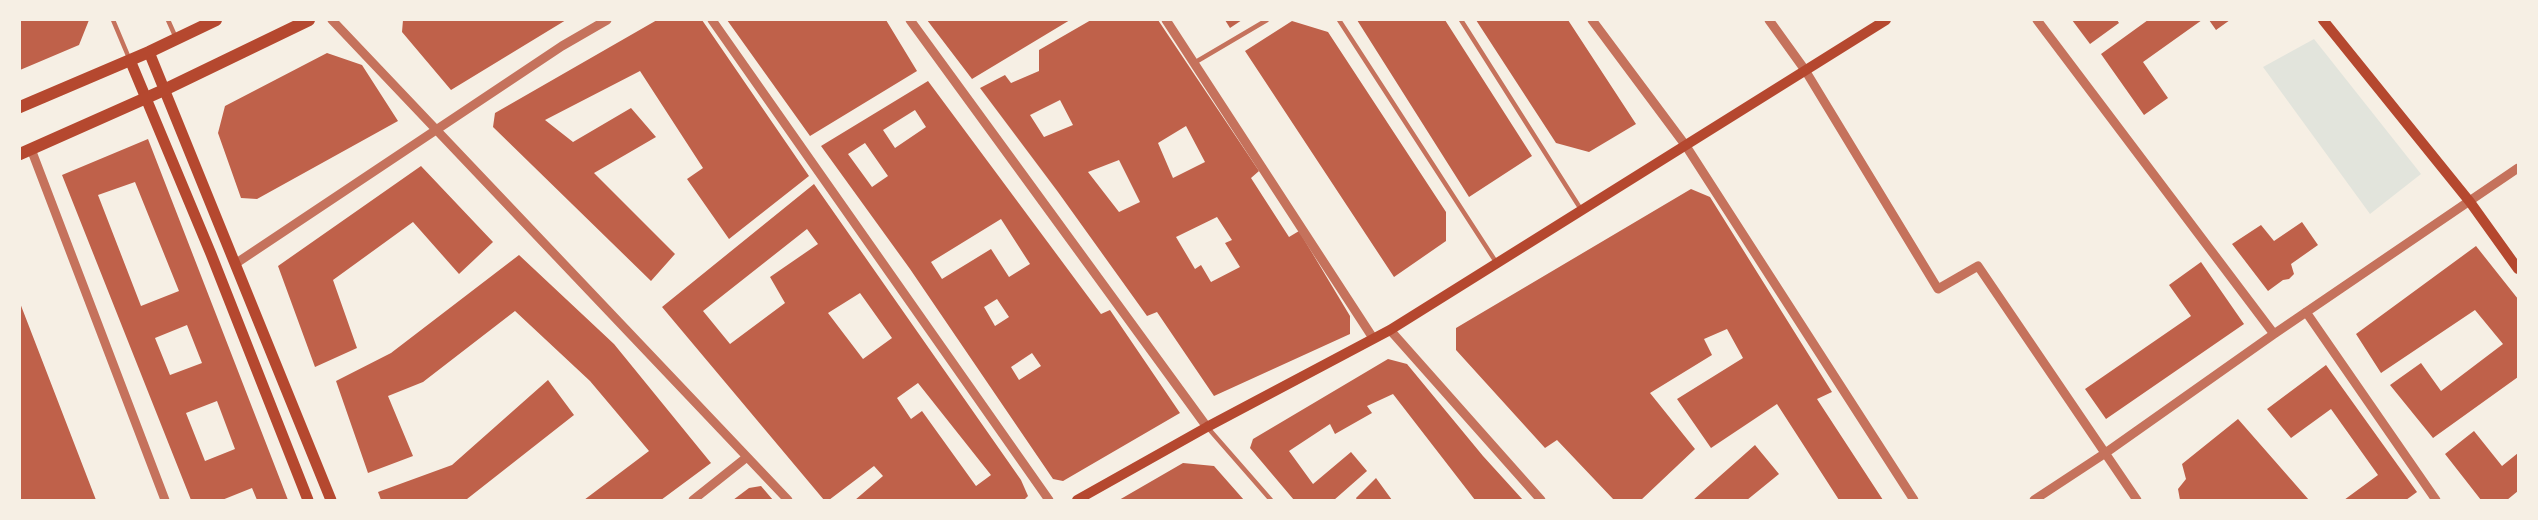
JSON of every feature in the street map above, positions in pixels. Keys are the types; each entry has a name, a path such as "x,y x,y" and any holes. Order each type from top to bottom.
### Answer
{"highway":[{"path":"20,107 149,52 216,20"},
{"path":"25,151 164,90 309,20"}],"main road":[{"path":"1077,500 1207,427 1390,330 1886,20"},
{"path":"2323,20 2470,202 2518,269"},
{"path":"149,52 330,500"},
{"path":"130,60 308,500"}],"street":[{"path":"113,20 130,60"},
{"path":"168,20 176,39"},
{"path":"332,20 788,500"},
{"path":"235,264 562,46 607,20"},
{"path":"712,20 1049,500"},
{"path":"910,20 1207,427 1271,500"},
{"path":"1166,20 1373,338"},
{"path":"1194,63 1268,20"},
{"path":"1339,20 1497,263"},
{"path":"1461,20 1583,211"},
{"path":"1592,20 1686,146 1914,500"},
{"path":"1769,20 1805,70 1938,289 1978,266 2137,500"},
{"path":"2036,20 2274,334"},
{"path":"25,151 166,500"},
{"path":"2034,500 2104,454 2274,334 2518,168"},
{"path":"2306,312 2436,500"},
{"path":"1390,330 1541,500"},
{"path":"694,500 747,457"}],"shaded area":[{"path":"2314,39 2421,174 2370,214 2263,67"}],"building":[{"path":"20,20 89,20 79,45 20,70"},
{"path":"403,20 566,20 451,90 402,32"},
{"path":"657,20 702,20 809,176 729,239 687,179 703,168 640,71 545,120 573,142 631,108 656,137 594,173 675,254 651,281 493,127 495,113"},
{"path":"727,20 886,20 917,71 810,136"},
{"path":"927,20 1070,20 972,79"},
{"path":"1091,20 1158,20 1259,171 1251,178 1289,237 1299,231 1350,316 1350,334 1214,396 1157,312 1147,316 980,88 1005,75 1011,83 1039,71 1039,50","holes":["1060,100 1073,125 1044,137 1030,115","1186,126 1205,162 1173,178 1158,143","1119,160 1140,202 1119,212 1088,172","1217,217 1232,240 1225,243 1240,267 1211,282 1201,265 1195,269 1176,237"]},
{"path":"1225,20 1242,20 1230,28"},
{"path":"1357,20 1445,20 1532,156 1469,197"},
{"path":"1476,20 1568,20 1636,124 1589,152 1556,143"},
{"path":"2072,20 2117,20 2119,23 2090,44"},
{"path":"2148,20 2202,20 2143,62 2168,98 2144,115 2101,54"},
{"path":"2209,20 2230,20 2216,30"},
{"path":"1292,21 1328,32 1446,212 1446,241 1394,277 1245,51"},
{"path":"327,53 362,65 398,121 257,199 241,198 218,133 225,106"},
{"path":"928,81 1101,314 1110,310 1180,413 1063,481 1053,479 910,269 821,146","holes":["915,110 926,127 895,148 883,130","865,143 888,176 872,187 848,154","1001,219 1030,264 1009,277 991,249 942,279 931,262","997,299 1009,317 995,326 984,307","1032,353 1041,366 1019,380 1011,367"]},
{"path":"148,139 288,500 257,500 252,488 222,500 191,500 62,175","holes":["135,182 179,291 141,306 98,195","187,325 202,363 170,375 155,338","217,401 235,449 205,461 186,413"]},
{"path":"421,166 493,242 459,274 413,222 333,280 357,348 315,367 278,266"},
{"path":"814,184 1021,480 1028,496 1024,500 855,500 883,476 874,466 829,500 824,500 662,307","holes":["807,229 818,244 770,277 785,303 730,344 703,311","860,293 892,338 863,359 828,313","918,383 991,475 976,486 922,411 911,419 897,398"]},
{"path":"1691,189 1710,197 1832,392 1817,399 1883,500 1839,500 1777,404 1711,448 1677,399 1743,358 1727,329 1704,339 1712,355 1650,393 1695,449 1641,500 1614,500 1557,440 1545,448 1456,350 1456,328"},
{"path":"2302,222 2318,245 2291,264 2294,274 2289,279 2283,280 2268,291 2232,244 2261,225 2274,241"},
{"path":"2476,246 2518,299 2518,377 2433,438 2390,385 2421,363 2441,391 2503,344 2475,310 2381,373 2356,334"},
{"path":"519,255 614,344 711,463 661,500 584,500 649,451 590,381 515,311 423,382 388,396 413,456 368,473 336,381 391,353"},
{"path":"2201,262 2244,324 2106,419 2085,389 2191,316 2169,285"},
{"path":"20,303 96,500 20,500"},
{"path":"1388,359 1407,364 1483,456 1523,500 1475,500 1393,394 1367,406 1372,413 1335,434 1330,424 1289,451 1313,484 1351,452 1367,471 1334,500 1294,500 1250,448 1253,439"},
{"path":"2326,365 2417,492 2406,500 2344,500 2378,475 2331,409 2291,438 2267,409"},
{"path":"548,380 574,415 467,499 381,500 378,492 452,465"},
{"path":"2238,419 2309,500 2180,500 2178,489 2186,479 2182,464"},
{"path":"2474,431 2502,466 2518,453 2518,491 2507,500 2481,500 2445,454"},
{"path":"1755,445 1779,474 1747,500 1693,500"},
{"path":"1183,463 1214,466 1244,500 1119,500"},
{"path":"1376,478 1392,500 1357,500 1356,498"},
{"path":"761,486 773,500 733,500 749,488"}]}
